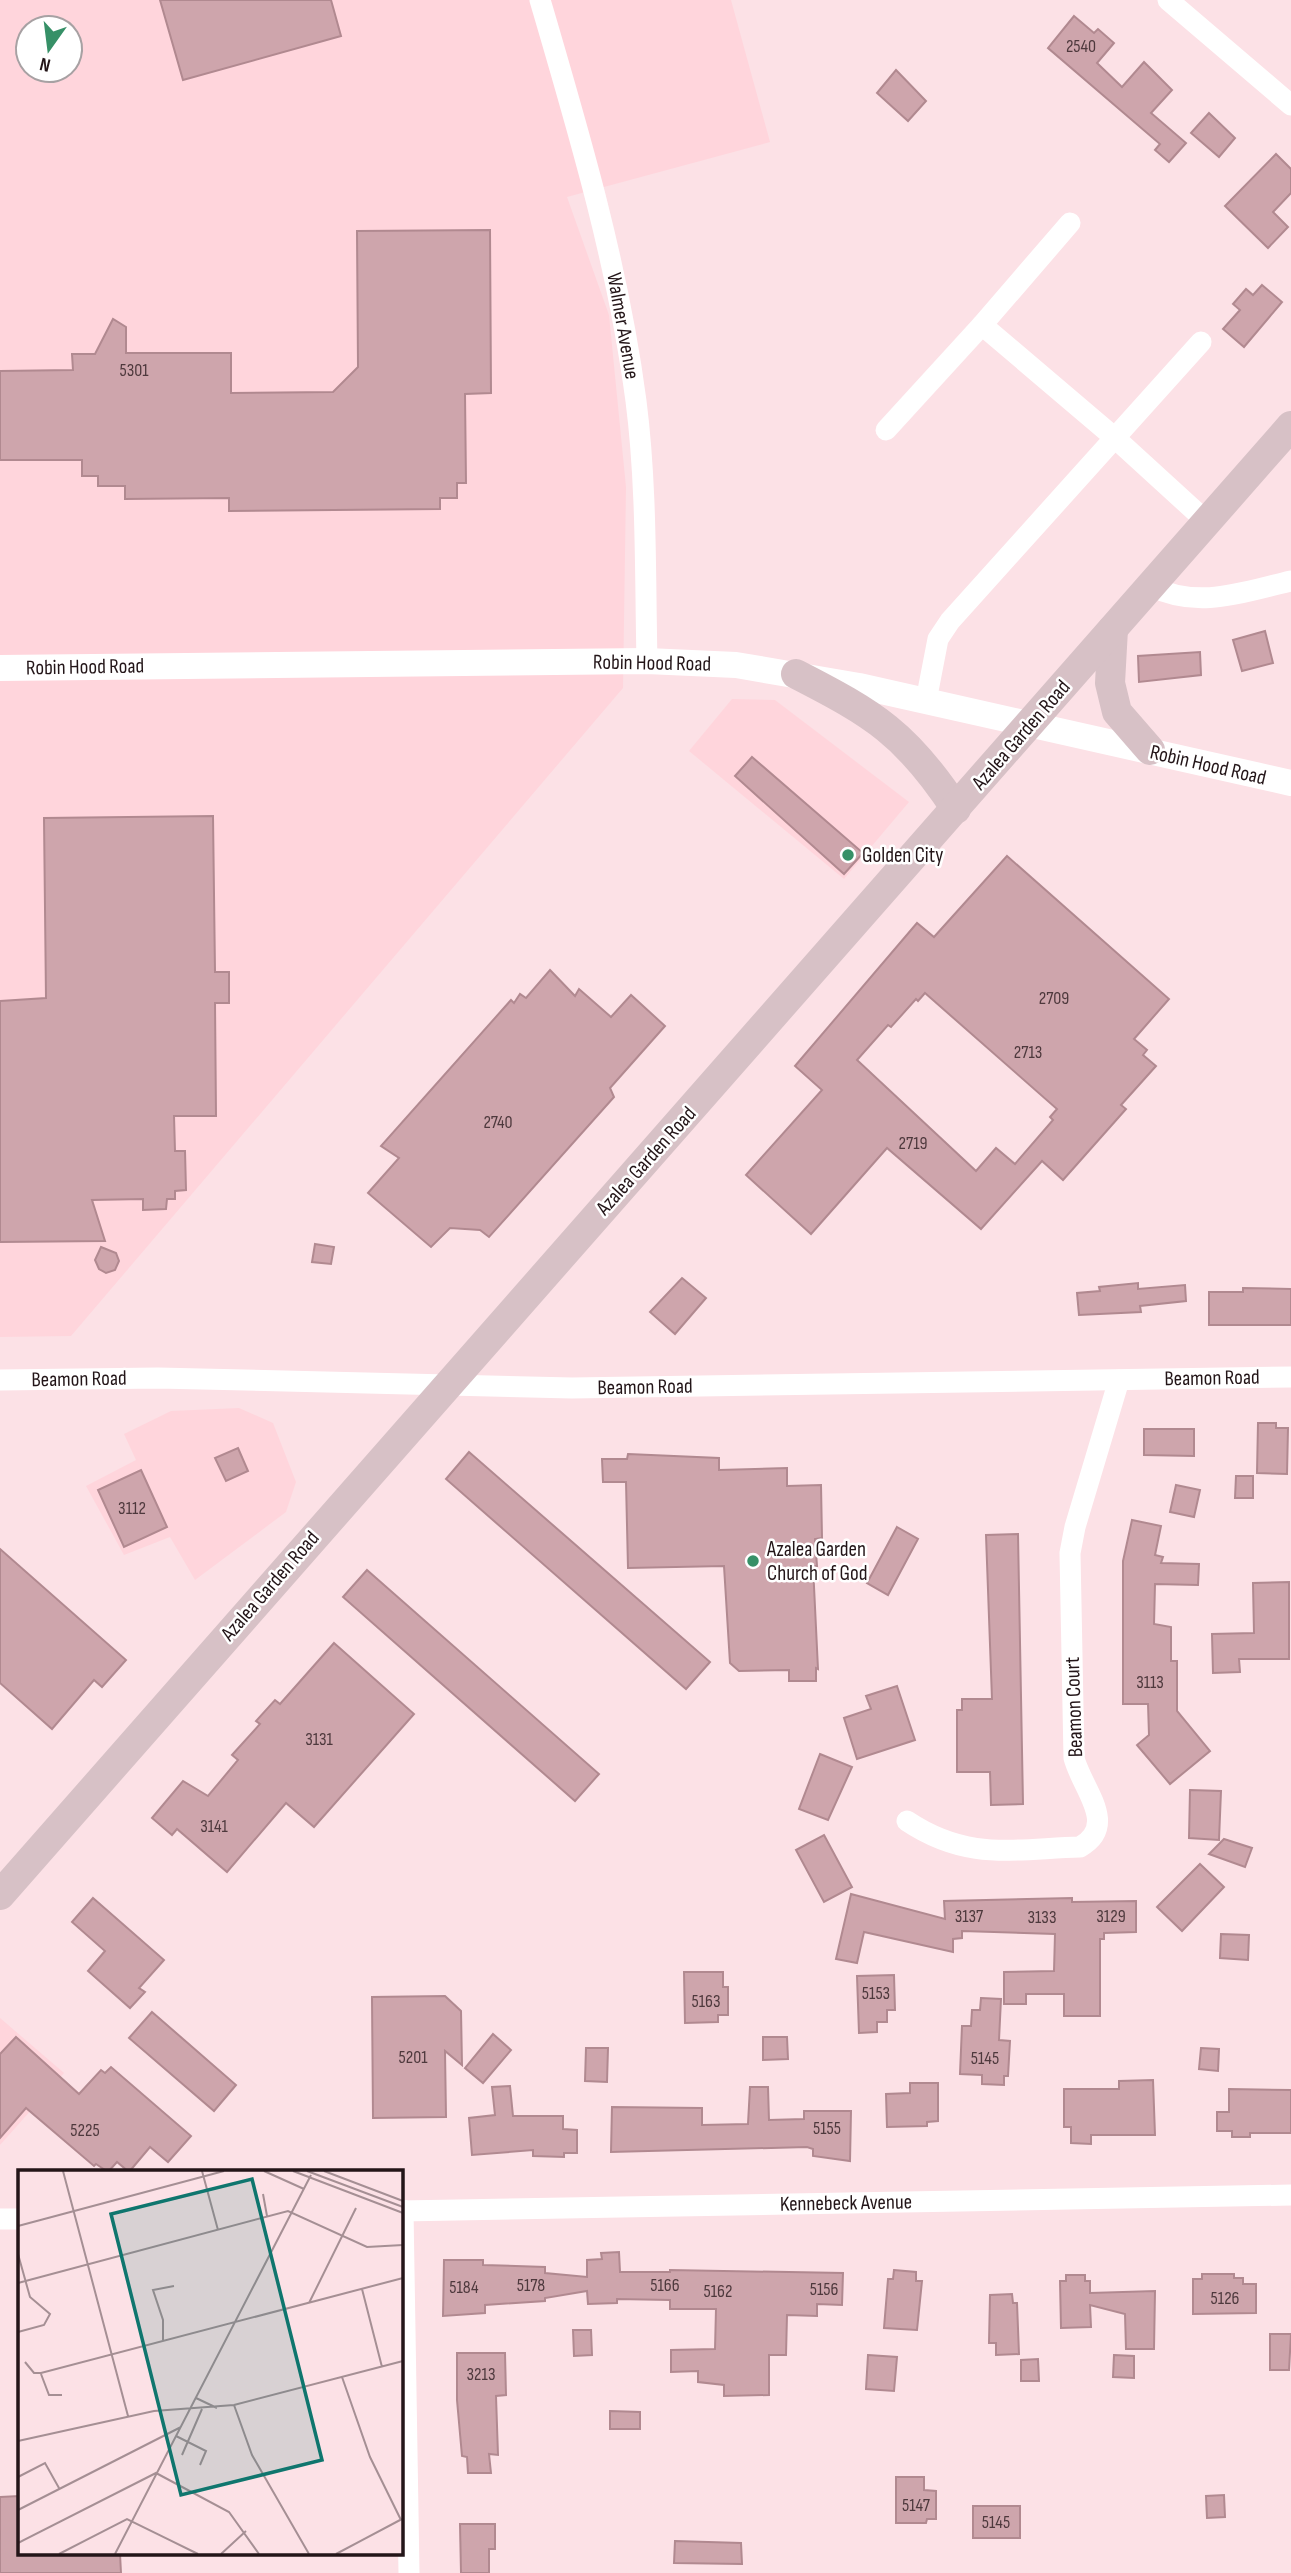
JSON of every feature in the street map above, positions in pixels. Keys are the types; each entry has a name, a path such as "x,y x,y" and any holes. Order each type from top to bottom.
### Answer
{"main road":[{"name":"Azalea Garden Road","path":"0,1895 1291,426"},
{"path":"1113,629 1110,683 1117,712 1150,750"},
{"path":"796,674 864,709 882,723 926,766 956,809"}],"street":[{"name":"Walmer Avenue","path":"540,0 597,196 622,312 636,403 643,488 647,661"},
{"path":"1168,0 1291,105"},
{"path":"886,430 1070,223"},
{"path":"982,325 1115,438 1207,522"},
{"path":"926,701 938,639 950,621 1201,342"},
{"path":"1151,586 1186,599 1215,599 1291,581"},
{"name":"Robin Hood Road","path":"0,668 647,661 736,664 926,701 1291,783"},
{"name":"Beamon Road","path":"0,1380 158,1378 572,1388 1291,1377"},
{"name":"Beamon Court","path":"907,1821 942,1841 981,1850 1080,1847 1090,1841 1097,1831 1098,1812 1079,1778 1073,1758 1070,1553 1074,1527 1119,1380"},
{"name":"Kennebeck Avenue","path":"402,2211 1291,2195"},
{"path":"402,2211 409,2573"},
{"path":"0,2219 18,2219"}],"shaded area":[{"path":"0,0 731,0 770,142 567,197 609,315 626,487 623,688 71,1336 0,1337"},
{"path":"732,699 775,700 909,802 844,879 689,751"},
{"path":"239,1408 273,1423 296,1482 286,1512 195,1580 170,1537 124,1555 86,1486 136,1460 124,1434 171,1411"},
{"path":"0,2018 64,2073 0,2145"}],"building":[{"path":"160,0 331,0 341,36 183,80"},
{"path":"1074,16 1094,33 1098,29 1114,43 1097,63 1122,87 1144,62 1172,90 1151,113 1186,143 1169,162 1155,150 1160,144 1048,48"},
{"path":"896,70 926,101 908,121 877,93"},
{"path":"1209,113 1235,138 1219,157 1191,133"},
{"path":"1276,154 1291,169 1291,193 1273,212 1288,227 1268,248 1225,206"},
{"path":"490,230 491,393 465,394 466,483 457,483 457,498 440,498 440,509 229,511 229,498 125,499 125,486 98,486 98,476 82,476 82,460 0,460 0,371 73,370 72,354 95,354 113,319 126,327 126,353 231,353 231,393 333,392 358,367 357,231"},
{"path":"1262,285 1282,302 1244,347 1223,329 1240,310 1233,304 1246,289 1253,295"},
{"path":"1265,631 1273,663 1242,671 1233,640"},
{"path":"1200,652 1201,675 1139,682 1138,656"},
{"path":"752,757 863,853 844,874 735,776"},
{"path":"213,816 215,972 229,972 229,1003 215,1003 216,1116 174,1116 175,1151 185,1151 186,1190 175,1191 175,1199 167,1199 166,1209 143,1210 143,1199 92,1200 105,1241 0,1242 0,1001 46,998 44,818"},
{"path":"1007,856 1169,999 1134,1039 1147,1050 1143,1055 1156,1066 1121,1105 1126,1109 1063,1180 1042,1161 981,1229 887,1148 811,1234 746,1175 822,1090 795,1066 917,923 934,937","holes":["925,993 1057,1109 1050,1117 1053,1120 1015,1164 996,1148 976,1171 857,1060 888,1025 891,1027 916,999 918,1001"]},
{"path":"550,970 575,996 579,989 611,1017 631,995 665,1026 610,1088 614,1097 489,1237 480,1230 450,1228 431,1247 368,1193 399,1158 381,1146 511,1000 514,1003 520,994 526,998"},
{"path":"315,1244 334,1247 331,1264 312,1262"},
{"path":"101,1247 116,1253 119,1261 115,1270 106,1273 99,1269 95,1260"},
{"path":"682,1278 706,1298 675,1334 650,1312"},
{"path":"1138,1283 1138,1289 1185,1285 1186,1301 1140,1306 1141,1312 1079,1315 1077,1293 1100,1291 1099,1287"},
{"path":"1243,1288 1291,1289 1291,1325 1209,1325 1209,1292 1243,1292"},
{"path":"1258,1423 1276,1423 1276,1428 1288,1428 1287,1474 1257,1473"},
{"path":"1144,1429 1194,1429 1194,1456 1144,1455"},
{"path":"238,1448 248,1471 226,1481 215,1458"},
{"path":"469,1452 710,1662 686,1689 446,1479"},
{"path":"628,1454 719,1458 719,1470 787,1468 787,1486 821,1485 822,1538 815,1539 817,1566 813,1566 818,1669 816,1668 816,1681 789,1681 789,1670 739,1671 730,1663 724,1566 628,1568 626,1482 603,1482 602,1459 627,1459"},
{"path":"141,1470 167,1527 124,1547 98,1490"},
{"path":"1236,1476 1253,1476 1253,1498 1235,1498"},
{"path":"1176,1485 1200,1490 1194,1517 1170,1512"},
{"path":"1132,1520 1161,1526 1155,1555 1163,1557 1161,1563 1199,1564 1198,1585 1155,1584 1154,1624 1171,1627 1171,1661 1177,1661 1177,1711 1210,1751 1170,1784 1137,1745 1149,1735 1148,1704 1123,1704 1123,1561"},
{"path":"897,1527 918,1539 888,1595 867,1583"},
{"path":"1018,1534 1023,1804 991,1805 990,1772 957,1772 957,1710 962,1710 962,1699 992,1699 986,1535"},
{"path":"0,1549 126,1660 102,1687 94,1680 52,1729 0,1683"},
{"path":"367,1570 599,1774 575,1801 343,1597"},
{"path":"1289,1582 1289,1659 1239,1659 1240,1672 1213,1673 1212,1634 1254,1633 1253,1583"},
{"path":"334,1643 414,1714 314,1827 286,1803 227,1872 177,1829 172,1835 152,1818 183,1781 208,1796 238,1760 232,1755 260,1724 256,1721 275,1700 280,1704"},
{"path":"897,1686 915,1740 857,1759 844,1718 871,1709 866,1696"},
{"path":"820,1754 852,1767 828,1820 799,1809"},
{"path":"1190,1790 1221,1791 1219,1840 1189,1838"},
{"path":"824,1835 852,1887 824,1902 796,1850"},
{"path":"1224,1839 1252,1848 1245,1867 1209,1854"},
{"path":"1200,1864 1224,1887 1182,1931 1157,1907"},
{"path":"851,1894 945,1919 944,1901 1072,1898 1072,1902 1136,1901 1136,1932 1104,1933 1104,1939 1100,1939 1100,2016 1064,2016 1064,1994 1026,1994 1026,2004 1004,2004 1004,1972 1054,1971 1055,1934 962,1931 962,1938 953,1939 953,1952 864,1932 857,1963 836,1959"},
{"path":"93,1898 164,1960 139,1988 145,1992 130,2008 88,1971 105,1951 72,1922"},
{"path":"1221,1934 1249,1935 1248,1960 1220,1958"},
{"path":"684,1972 723,1972 723,1987 728,1987 728,2015 718,2015 718,2022 685,2023"},
{"path":"894,1975 895,2010 887,2010 887,2022 877,2022 877,2032 859,2033 857,1976"},
{"path":"445,1996 461,2011 462,2065 445,2051 446,2117 373,2118 372,1997"},
{"path":"981,1998 1001,1999 999,2040 1010,2041 1008,2076 1004,2076 1004,2085 982,2084 982,2075 960,2074 962,2026 971,2026 972,2010 980,2010"},
{"path":"152,2012 236,2085 214,2111 129,2038"},
{"path":"493,2034 511,2050 483,2083 465,2068"},
{"path":"16,2037 79,2094 101,2070 105,2073 111,2067 191,2136 168,2162 150,2147 131,2170 117,2162 110,2170 96,2164 94,2166 26,2108 0,2138 0,2054"},
{"path":"763,2037 787,2037 788,2059 763,2060"},
{"path":"586,2048 608,2048 607,2082 585,2081"},
{"path":"1201,2048 1219,2049 1218,2071 1199,2069"},
{"path":"1153,2080 1155,2135 1091,2135 1091,2144 1071,2143 1071,2127 1064,2127 1064,2089 1119,2089 1119,2081"},
{"path":"910,2083 938,2083 938,2121 927,2122 927,2126 887,2127 886,2094 910,2093"},
{"path":"510,2086 513,2116 563,2116 563,2129 577,2130 577,2153 564,2153 564,2157 533,2156 533,2150 472,2155 469,2118 495,2115 492,2087"},
{"path":"750,2087 768,2087 769,2120 804,2119 804,2111 851,2111 850,2161 813,2156 813,2149 807,2147 611,2152 612,2107 702,2108 702,2125 748,2124"},
{"path":"1229,2089 1291,2090 1291,2133 1250,2133 1250,2137 1232,2137 1232,2131 1217,2131 1217,2112 1229,2112"},
{"path":"619,2252 620,2272 670,2270 843,2273 842,2305 817,2304 817,2316 787,2315 786,2355 769,2355 769,2395 724,2396 724,2385 698,2382 698,2371 671,2372 671,2350 715,2349 716,2309 670,2309 670,2300 617,2299 617,2303 588,2304 587,2291 545,2298 545,2301 485,2305 485,2313 443,2316 444,2260 483,2260 483,2265 545,2267 545,2273 587,2277 587,2260 602,2259 601,2253"},
{"path":"894,2270 916,2272 916,2281 922,2281 917,2330 884,2328 888,2279 893,2279"},
{"path":"1202,2274 1234,2274 1234,2278 1243,2278 1243,2284 1256,2284 1256,2313 1193,2314 1193,2279 1202,2279"},
{"path":"1066,2275 1085,2275 1085,2281 1090,2281 1090,2293 1155,2291 1154,2349 1126,2349 1125,2314 1090,2305 1091,2327 1061,2328 1060,2281 1066,2281"},
{"path":"1012,2294 1013,2303 1017,2303 1019,2354 996,2355 996,2343 989,2343 990,2295"},
{"path":"573,2330 591,2330 592,2355 574,2356"},
{"path":"1270,2334 1291,2334 1289,2370 1270,2370"},
{"path":"457,2353 505,2353 506,2395 496,2396 498,2455 489,2454 491,2473 468,2473 467,2457 462,2456 457,2400"},
{"path":"868,2355 897,2357 894,2391 866,2389"},
{"path":"1114,2355 1134,2356 1134,2378 1113,2377"},
{"path":"1038,2359 1039,2381 1021,2381 1021,2360"},
{"path":"610,2411 640,2412 640,2429 610,2429"},
{"path":"896,2477 924,2477 924,2490 936,2491 936,2519 927,2519 926,2523 896,2523"},
{"path":"1224,2495 1225,2517 1207,2518 1206,2496"},
{"path":"18,2496 18,2556 120,2556 121,2573 0,2573 0,2497"},
{"path":"973,2506 1020,2506 1020,2538 973,2538"},
{"path":"460,2524 495,2524 495,2549 489,2549 489,2573 461,2573"},
{"path":"675,2541 741,2543 742,2564 674,2563"}],"place":[{"name":"Golden City","path":"848,855"},
{"name":"Azalea Garden Church of God","path":"753,1561"}]}
